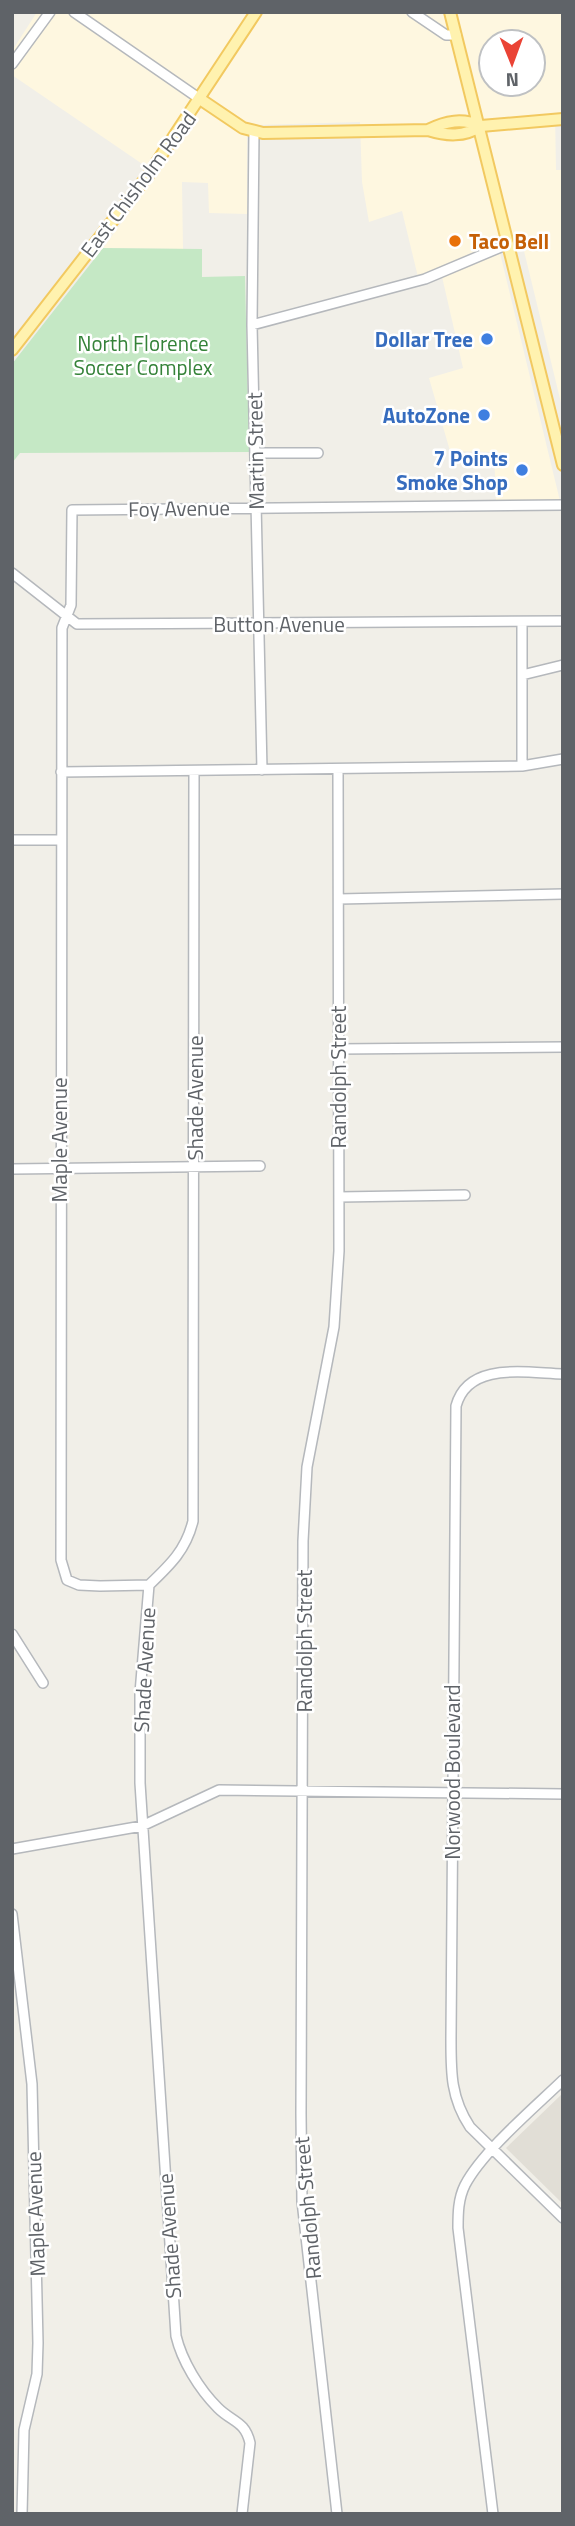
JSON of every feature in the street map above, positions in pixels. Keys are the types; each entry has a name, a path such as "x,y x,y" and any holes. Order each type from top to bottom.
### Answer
{"main road":[{"name":"East Chisholm Road","path":"12,350 149,174 256,12"},
{"path":"450,12 481,126 563,465"},
{"path":"200,99 254,132 428,130 443,122 469,121 481,126 563,119"}],"street":[{"path":"12,64 50,12"},
{"path":"74,12 200,99"},
{"path":"412,12 446,35 456,35"},
{"name":"Martin Street","path":"254,132 252,325 262,770"},
{"path":"252,325 425,279 508,244"},
{"path":"255,453 318,453"},
{"name":"Foy Avenue","path":"66,617 71,605 72,510 563,505"},
{"name":"Button Avenue","path":"12,573 77,624 563,621"},
{"name":"Maple Avenue","path":"66,617 62,628 59,1168 62,1572 68,1580 79,1585 149,1585"},
{"path":"522,622 522,766"},
{"path":"523,675 563,665"},
{"path":"61,772 522,766 563,759"},
{"name":"Randolph Street","path":"337,2514 301,2179 304,1885 301,1793 306,1478 334,1326 339,1197 338,770"},
{"name":"Shade Avenue","path":"194,771 193,1521 189,1540 180,1555 149,1585 140,1716 142,1826 176,2336 183,2359 216,2406 242,2424 247,2432 250,2443 242,2514"},
{"path":"12,840 61,841"},
{"path":"340,899 563,894"},
{"path":"338,1049 563,1046"},
{"path":"12,1169 260,1166"},
{"path":"339,1197 465,1195"},
{"name":"Norwood Boulevard","path":"563,1374 482,1375 464,1387 456,1406 452,1793 453,2091 458,2109 470,2127 563,2218"},
{"path":"12,1634 43,1683"},
{"path":"12,1849 142,1826 219,1790 563,1794"},
{"name":"Maple Avenue","path":"12,1914 32,2084 38,2350 24,2430 22,2514"},
{"path":"493,2514 458,2228 458,2206 465,2185 494,2149 563,2080"}],"shaded area":[{"path":"37,12 563,12 563,112 555,113 556,170 563,170 563,411 524,251 500,253 560,501 496,501 494,452 450,451 429,378 463,368 440,268 418,277 402,211 369,222 362,182 360,122 258,125 247,122 247,214 209,213 208,183 182,182 183,249 103,248 157,174 12,75 12,51"},
{"path":"563,2093 563,2204 506,2148"}],"green space":[{"name":"North Florence Soccer Complex","path":"103,248 202,249 202,277 245,276 249,452 20,453 12,463 12,364"}],"place":[{"name":"Taco Bell","path":"455,241"},
{"name":"Dollar Tree","path":"487,339"},
{"name":"AutoZone","path":"484,415"},
{"name":"7 Points Smoke Shop","path":"522,470"}]}
